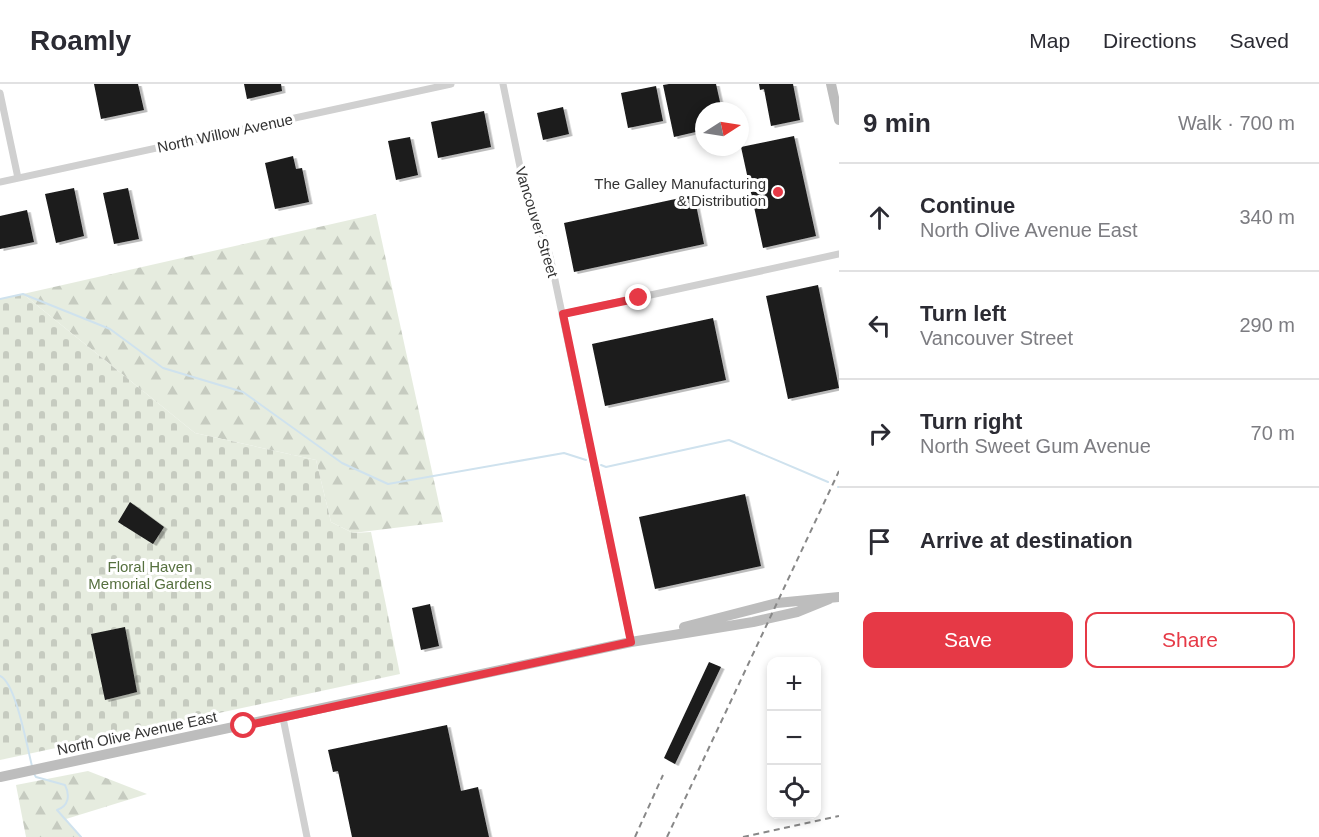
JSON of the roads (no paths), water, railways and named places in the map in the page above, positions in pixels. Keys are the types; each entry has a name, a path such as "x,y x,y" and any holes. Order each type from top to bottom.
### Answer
{"street":[{"name":"North Willow Avenue","path":"0,182 429,86 451,84"},
{"name":"Vancouver Street","path":"503,84 524,190 548,246 631,642"},
{"path":"831,84 839,120"},
{"path":"0,93 18,178"},
{"path":"563,314 839,254"},
{"name":"North Olive Avenue East","path":"0,777 631,642 753,622 796,612 834,598"},
{"path":"283,718 308,837"}],"waterway":[{"path":"0,299 23,294 110,329 163,368 243,392 342,463 388,484 564,453 586,460"},
{"path":"601,465 606,467 729,440 828,482"},
{"path":"0,676 6,681 16,703 32,766"},
{"path":"34,774 36,777 65,785 68,793 67,800 64,806 57,810 81,837"}],"railway":[{"path":"667,837 839,471"},
{"path":"635,837 663,775"},
{"path":"743,837 839,816"}],"place":[{"name":"The Galley Manufacturing & Distribution","path":"778,192"}],"park label":[{"name":"Floral Haven Memorial Gardens","path":"150,574"}]}
